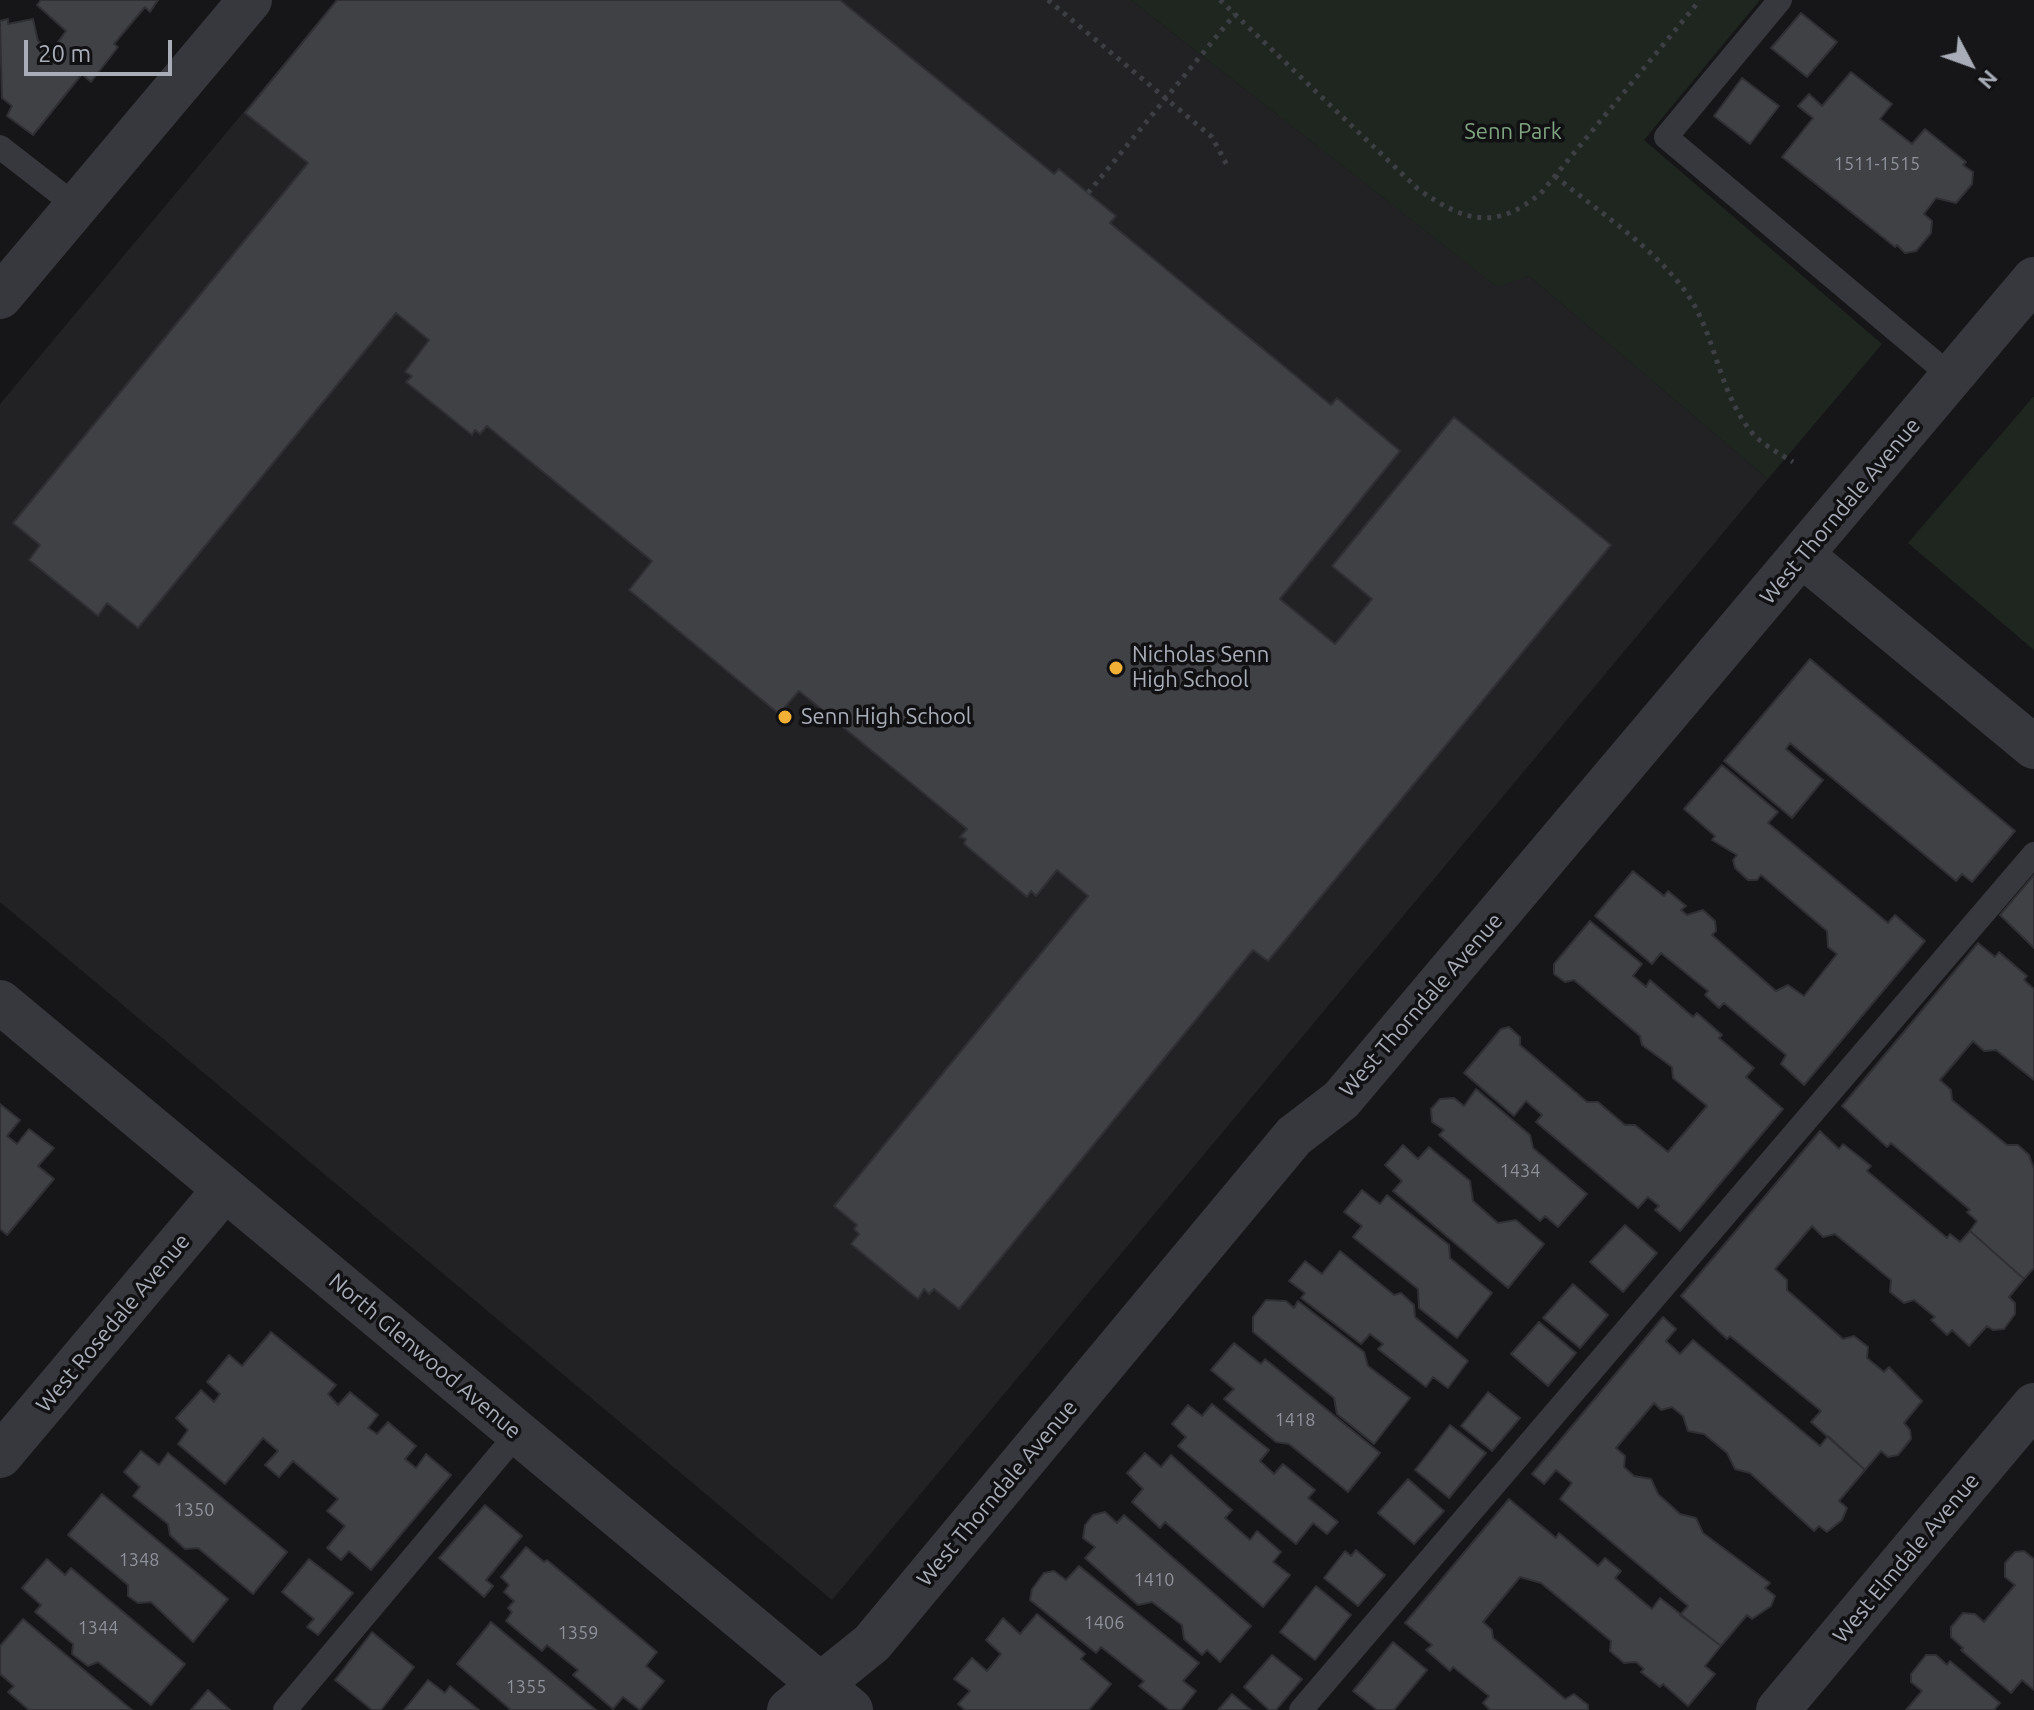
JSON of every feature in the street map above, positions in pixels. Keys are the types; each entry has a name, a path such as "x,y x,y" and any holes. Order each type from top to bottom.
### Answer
{"street":[{"path":"0,297 250,0"},
{"name":"West Thorndale Avenue","path":"819,1701 872,1643 1294,1136 1341,1100 2034,279"},
{"path":"1803,556 2034,747"},
{"name":"North Glenwood Avenue","path":"0,1002 518,1433 819,1701"},
{"name":"West Rosedale Avenue","path":"0,1456 225,1189"},
{"name":"West Elmdale Avenue","path":"1778,1710 2034,1405"}],"lane":[{"path":"1780,0 1666,137 1952,377"},
{"path":"0,147 76,206"},
{"path":"1301,1710 2034,854"},
{"path":"285,1710 518,1433"}],"path":[{"path":"1048,0 1212,137 1228,167"},
{"path":"1220,0 1418,189 1446,209 1477,219 1499,218 1518,212 1555,176 1700,0"},
{"path":"1088,193 1235,14"},
{"path":"1555,176 1658,261 1686,292 1707,326 1718,371 1732,403 1751,432 1793,462"}],"shaded area":[{"name":"Senn High School","path":"337,0 1131,0 1496,286 1529,276 1768,479 832,1600 0,902 0,404"}],"green space":[{"name":"Senn Park","path":"1131,0 1760,0 1644,140 1882,344 1768,479 1529,276 1497,287"},
{"path":"2034,397 2034,650 1908,543"}],"building":[{"path":"41,0 158,0 150,12 145,7 114,44 118,47 91,82 82,74 33,135 7,116 12,106 2,98 0,21 8,19 8,24 33,19 38,41 52,50 66,31 37,5"},
{"name":"Nicholas Senn High School","path":"337,0 840,0 1054,174 1059,169 1116,216 1110,223 1331,405 1337,398 1400,451 1280,599 1335,644 1372,599 1332,566 1454,417 1611,545 1268,961 1253,950 959,1309 934,1289 929,1294 924,1289 918,1299 851,1244 859,1234 854,1229 857,1225 834,1206 1088,896 1057,870 1036,896 1031,891 1027,897 964,844 966,839 960,837 967,829 799,691 779,714 629,590 652,561 487,426 480,434 475,430 472,435 406,382 412,376 405,372 429,340 396,313 138,628 107,603 98,616 29,560 40,545 13,523 308,163 245,113"},
{"path":"1801,13 1837,42 1807,77 1771,48"},
{"path":"1851,72 1892,104 1880,119 1912,144 1925,129 1966,162 1963,165 1973,172 1972,184 1956,203 1936,198 1924,214 1932,221 1931,233 1916,251 1905,253 1897,245 1895,247 1782,157 1813,118 1798,106 1809,94 1822,106"},
{"path":"1742,78 1779,106 1750,144 1714,116"},
{"path":"1810,659 2015,831 1972,882 1962,874 1956,881 1790,743 1786,749 1823,780 1792,818 1724,761"},
{"path":"1722,765 1778,812 1768,823 1888,923 1895,915 1925,941 1804,1085 1781,1064 1786,1055 1724,1003 1719,1008 1705,995 1708,991 1661,953 1652,964 1595,916 1633,871 1664,896 1668,891 1686,906 1681,910 1687,915 1703,910 1715,921 1716,931 1712,935 1776,991 1788,985 1804,996 1837,954 1828,947 1827,931 1761,875 1757,880 1748,880 1735,868 1733,860 1737,855 1712,840 1715,836 1684,809"},
{"path":"2034,875 2034,948 2000,915"},
{"path":"1590,921 1642,964 1633,976 1646,987 1650,980 1693,1017 1697,1013 1722,1035 1719,1038 1754,1068 1746,1077 1783,1109 1680,1231 1655,1210 1659,1206 1648,1197 1638,1208 1536,1122 1542,1115 1526,1101 1514,1116 1464,1073 1501,1029 1509,1027 1520,1037 1520,1045 1587,1102 1598,1102 1625,1125 1635,1125 1668,1152 1707,1106 1673,1078 1672,1067 1642,1045 1640,1036 1574,980 1565,982 1554,974 1554,964"},
{"path":"1978,943 1995,957 1999,952 2027,976 2024,980 2034,989 2034,1080 1996,1050 1984,1051 1973,1041 1940,1080 1951,1090 1952,1100 2007,1145 2018,1145 2029,1155 2034,1169 2034,1268 2024,1279 1970,1231 1977,1221 1967,1212 1970,1210 1891,1143 1887,1147 1842,1106"},
{"path":"1476,1089 1530,1135 1533,1148 1587,1194 1558,1227 1545,1216 1540,1221 1439,1135 1444,1130 1432,1122 1431,1109 1440,1099 1454,1098 1464,1106"},
{"path":"0,1104 20,1120 7,1136 17,1144 29,1129 54,1148 38,1166 54,1179 7,1235 0,1229"},
{"path":"1820,1131 1839,1149 1843,1144 1871,1166 1867,1171 1947,1238 1950,1234 1960,1242 1970,1231 2024,1279 2009,1297 2015,1303 2015,1314 2004,1329 1993,1330 1987,1326 1969,1346 1952,1330 1947,1335 1931,1320 1935,1317 1914,1300 1904,1303 1890,1292 1891,1280 1835,1234 1823,1237 1812,1226 1775,1269 1787,1280 1787,1290 1843,1339 1854,1336 1868,1347 1867,1358 1884,1372 1889,1367 1922,1401 1904,1423 1910,1430 1911,1439 1898,1455 1888,1457 1881,1451 1865,1470 1811,1422 1821,1411 1730,1336 1727,1339 1681,1296"},
{"path":"1403,1145 1418,1159 1429,1147 1470,1181 1473,1201 1498,1223 1516,1220 1544,1244 1508,1288 1393,1191 1402,1181 1385,1165"},
{"path":"1362,1190 1380,1204 1387,1195 1449,1245 1450,1258 1492,1293 1457,1338 1419,1308 1418,1289 1353,1237 1362,1226 1344,1212"},
{"path":"1625,1225 1657,1253 1623,1292 1590,1262"},
{"path":"1340,1251 1394,1295 1401,1293 1414,1305 1415,1317 1468,1361 1448,1388 1433,1377 1426,1387 1378,1349 1383,1344 1370,1334 1361,1344 1301,1298 1305,1293 1289,1281 1305,1261 1322,1274"},
{"path":"1573,1284 1608,1315 1580,1348 1543,1318"},
{"path":"1266,1300 1286,1301 1294,1308 1298,1301 1364,1352 1368,1366 1410,1398 1374,1444 1337,1414 1334,1398 1253,1332 1253,1317"},
{"path":"1663,1317 1676,1329 1666,1341 1680,1354 1693,1340 1820,1446 1828,1436 1865,1470 1839,1501 1847,1508 1842,1520 1827,1532 1819,1526 1814,1531 1750,1473 1735,1469 1727,1453 1704,1434 1688,1431 1683,1416 1672,1407 1661,1410 1654,1403 1616,1448 1625,1456 1624,1467 1634,1476 1651,1479 1658,1494 1680,1514 1696,1518 1703,1533 1770,1583 1765,1588 1775,1596 1771,1606 1752,1619 1747,1615 1721,1646 1680,1615 1688,1606 1560,1499 1572,1483 1556,1470 1544,1484 1532,1474"},
{"path":"1539,1322 1576,1353 1548,1386 1511,1354"},
{"path":"271,1332 336,1385 328,1394 338,1405 350,1392 378,1415 368,1428 377,1434 388,1422 416,1446 405,1459 416,1468 426,1454 451,1475 371,1570 349,1551 341,1560 327,1548 345,1526 327,1511 338,1499 293,1461 279,1477 265,1465 278,1451 263,1438 225,1484 178,1444 188,1430 176,1418 201,1390 214,1402 220,1394 207,1382 229,1355 242,1366"},
{"path":"1234,1343 1261,1364 1265,1359 1380,1453 1348,1492 1289,1444 1276,1442 1224,1399 1234,1389 1211,1370"},
{"path":"1488,1392 1520,1418 1492,1451 1461,1426"},
{"path":"1212,1404 1269,1450 1260,1461 1274,1474 1283,1464 1315,1490 1308,1498 1338,1522 1327,1534 1313,1523 1296,1544 1178,1446 1186,1437 1172,1424 1188,1405 1202,1416"},
{"path":"1450,1425 1486,1453 1449,1498 1415,1470"},
{"path":"141,1451 159,1465 168,1453 287,1552 253,1594 198,1548 185,1549 170,1535 168,1524 133,1496 140,1487 124,1472"},
{"path":"1145,1453 1161,1467 1171,1455 1232,1510 1225,1518 1250,1540 1257,1531 1281,1552 1273,1562 1290,1575 1263,1607 1165,1522 1160,1528 1132,1502 1143,1489 1127,1473"},
{"path":"1408,1479 1444,1511 1414,1544 1378,1513"},
{"path":"102,1494 228,1599 193,1642 151,1602 138,1603 128,1596 128,1585 68,1535"},
{"path":"1509,1499 1556,1538 1559,1533 1598,1566 1605,1558 1621,1571 1615,1578 1652,1609 1660,1598 1721,1646 1705,1666 1715,1674 1688,1706 1663,1684 1660,1687 1641,1672 1644,1669 1636,1662 1624,1663 1610,1651 1611,1641 1541,1583 1520,1577 1483,1622 1492,1630 1493,1638 1565,1699 1574,1694 1588,1705 1588,1710 1490,1710 1483,1703 1489,1696 1453,1667 1450,1671 1426,1650 1432,1645 1405,1623"},
{"path":"485,1505 522,1536 486,1580 493,1586 484,1597 439,1558"},
{"path":"1105,1512 1117,1523 1124,1515 1251,1626 1220,1662 1207,1650 1202,1655 1184,1639 1182,1625 1152,1602 1138,1605 1085,1558 1095,1547 1083,1538 1085,1525 1093,1515"},
{"path":"526,1547 544,1562 547,1560 657,1652 646,1666 664,1681 640,1710 623,1697 613,1709 573,1675 578,1670 547,1645 542,1651 506,1621 512,1612 508,1608 514,1601 504,1592 509,1585 501,1577"},
{"path":"1356,1550 1385,1575 1358,1606 1324,1578 1345,1551 1351,1556"},
{"path":"2024,1551 2034,1559 2034,1690 2022,1680 2011,1693 1961,1650 1963,1648 1951,1637 1951,1627 1963,1613 1975,1614 1984,1622 2015,1585 2005,1577 2005,1563 2015,1552"},
{"path":"47,1559 65,1575 71,1568 185,1664 151,1705 98,1662 88,1666 72,1654 73,1644 35,1612 41,1605 22,1588"},
{"path":"309,1559 353,1593 318,1635 307,1627 314,1619 282,1592"},
{"path":"1079,1566 1199,1663 1183,1681 1196,1691 1181,1710 1169,1710 1139,1686 1144,1681 1101,1647 1096,1653 1030,1600 1032,1589 1044,1573 1054,1571 1066,1580"},
{"path":"1316,1586 1351,1615 1315,1660 1280,1632"},
{"path":"1037,1614 1085,1654 1081,1659 1111,1684 1089,1710 965,1710 958,1704 970,1691 954,1679 972,1658 987,1671 1001,1654 986,1640 1003,1618 1020,1634"},
{"path":"23,1619 132,1710 29,1710 8,1692 14,1686 0,1674 0,1646"},
{"path":"491,1622 596,1710 511,1710 457,1664"},
{"path":"372,1632 414,1667 381,1710 372,1710 335,1680"},
{"path":"1393,1642 1427,1670 1394,1710 1377,1710 1353,1691"},
{"path":"1272,1655 1302,1679 1276,1710 1269,1710 1244,1687"},
{"path":"1926,1655 1936,1655 1947,1665 1950,1661 2000,1703 1994,1710 1906,1710 1922,1691 1911,1682 1911,1674"},
{"path":"428,1680 445,1693 450,1686 479,1710 404,1710"},
{"path":"208,1690 230,1710 191,1710"},
{"path":"1232,1694 1251,1710 1218,1710"}],"place":[{"name":"Nicholas Senn High School","path":"1116,668"},
{"name":"Senn High School","path":"785,717"}]}
